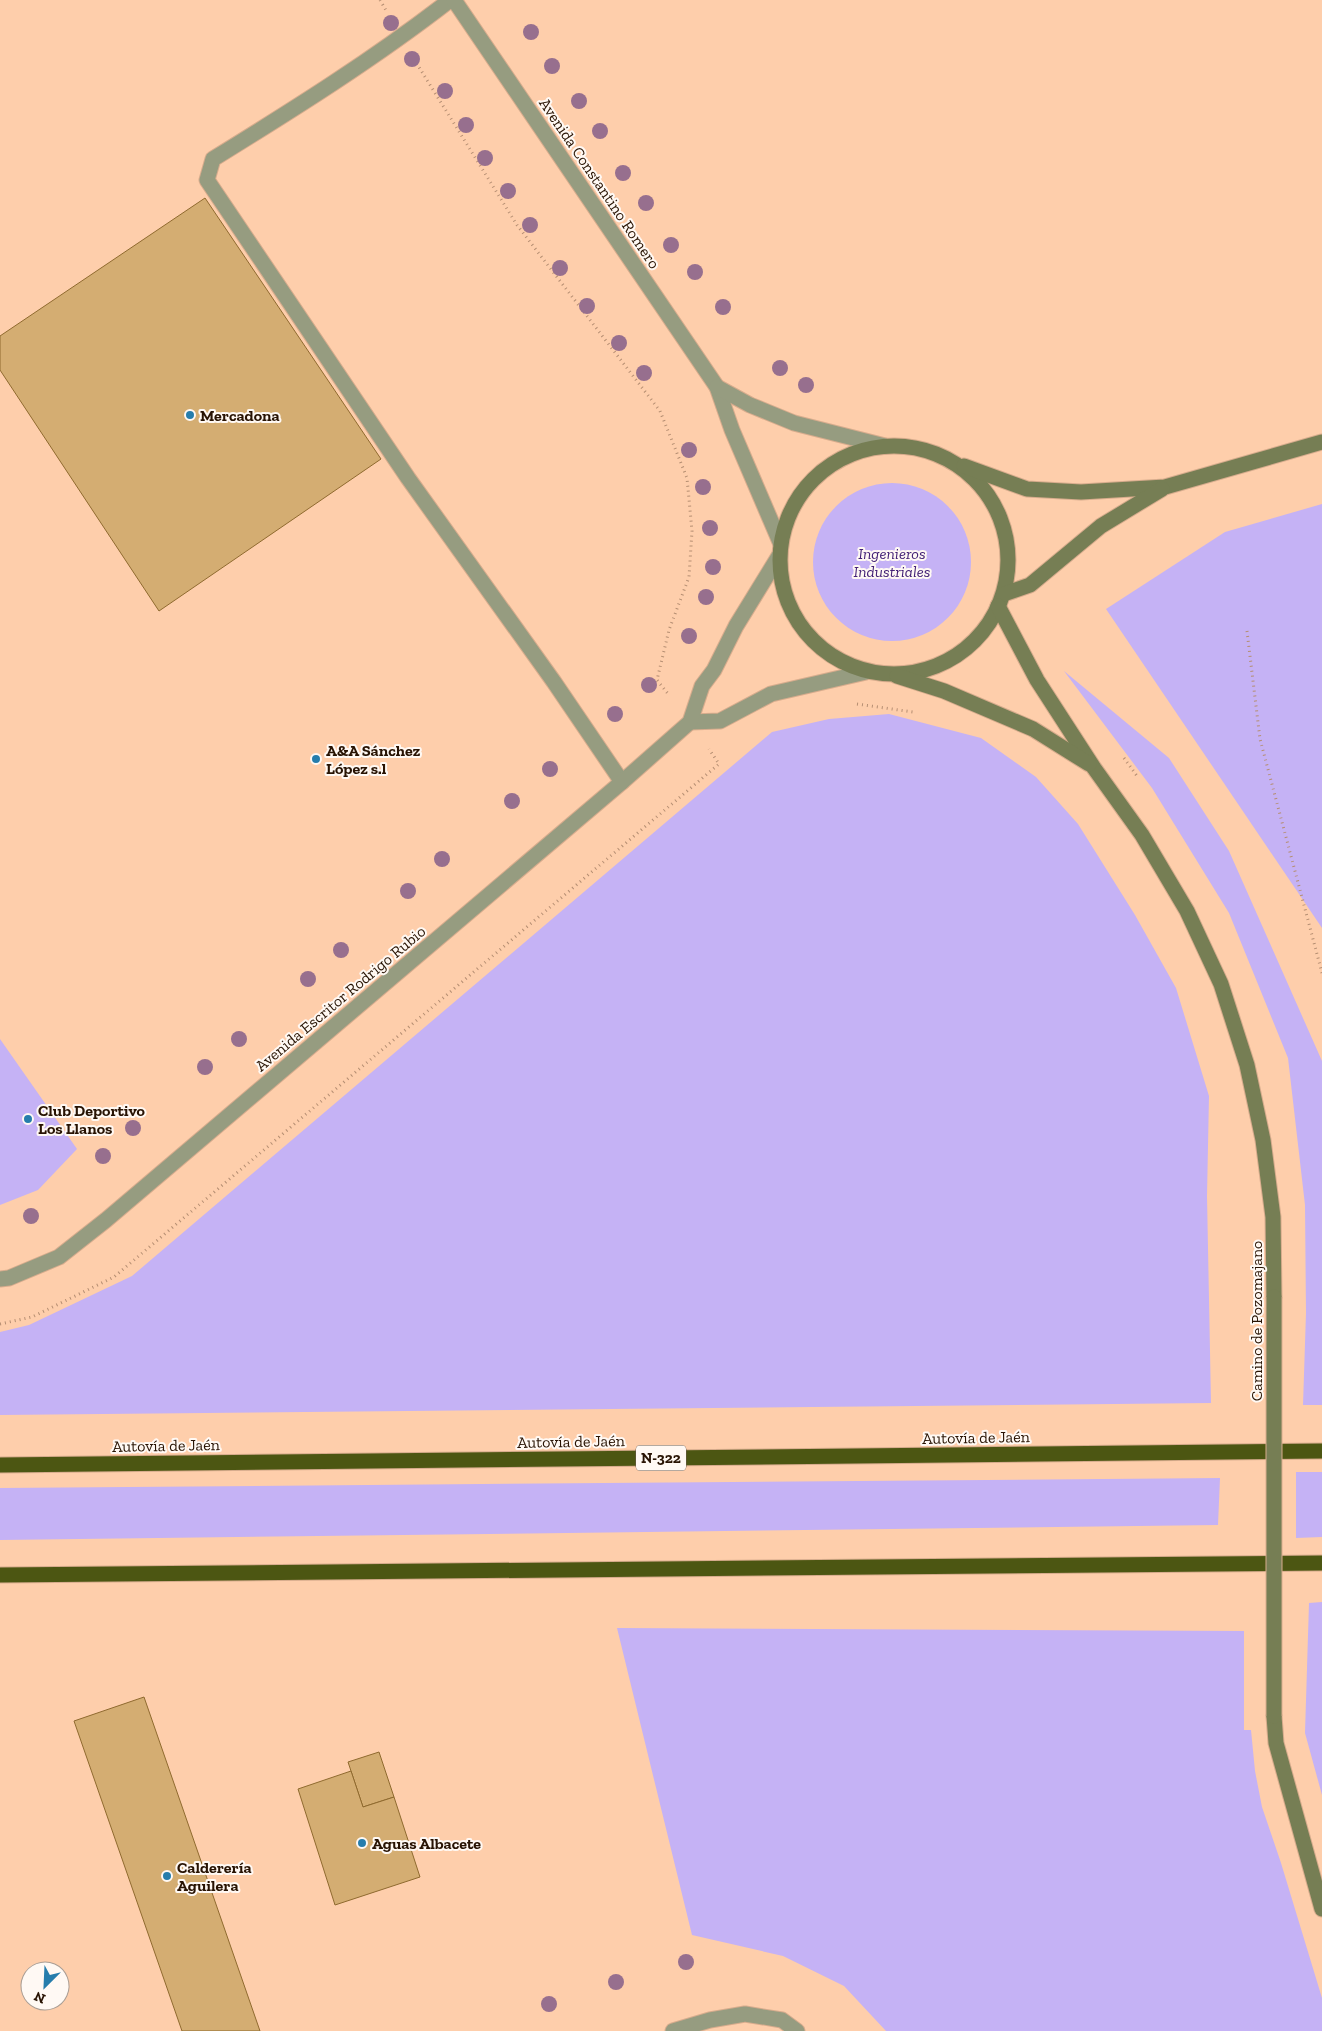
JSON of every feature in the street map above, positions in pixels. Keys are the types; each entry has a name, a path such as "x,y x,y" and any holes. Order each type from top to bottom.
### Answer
{"highway":[{"name":"Autovía de Jaén","path":"0,1465 1322,1451"},
{"path":"0,1575 1322,1563"}],"main road":[{"path":"952,462 976,481 994,505 1006,534 1009,564 1001,600 988,627 962,653 929,669 893,675 866,672 831,656 802,629 784,595 780,549 793,505 816,476 848,455 886,446 920,449 1027,489 1081,492 1165,487 1322,442"},
{"path":"1001,600 1030,584 1101,526 1165,487"},
{"name":"Camino de Pozomajano","path":"1001,600 1037,680 1094,768 1142,835 1187,911 1221,984 1246,1065 1263,1140 1273,1217 1274,1716 1276,1743 1322,1909"},
{"name":"Camino de Pozomajano","path":"893,675 944,691 1033,730 1094,768"}],"street":[{"path":"450,0 402,38 334,84 213,160 207,180 408,478 548,674 622,782"},
{"name":"Avenida Constantino Romero","path":"454,0 717,387 732,430 780,549"},
{"name":"Avenida Constantino Romero","path":"717,387 750,405 794,423 886,446"},
{"path":"780,549 736,626 714,670 702,686 690,722 720,721 772,694 866,672"},
{"name":"Avenida Escritor Rodrigo Rubio","path":"0,1279 9,1278 59,1257 106,1220 622,782 690,722"},
{"path":"673,2031 710,2020 745,2014 782,2020 797,2031"}],"path":[{"path":"0,1324 32,1317 114,1277 719,764 658,680 669,630 689,577 692,532 687,478 660,411 517,225 380,0"},
{"path":"1247,631 1260,739 1322,973"},
{"path":"848,702 916,712"}],"green space":[{"name":"Ingenieros Industriales","path":"900,483 915,486 929,492 948,506 958,518 968,539 971,562 968,585 958,606 948,618 936,628 915,638 900,641 884,641 869,638 848,628 826,606 814,577 813,554 816,539 826,518 848,496 877,484"},
{"path":"1322,504 1322,928 1106,609 1225,532"},
{"path":"1064,671 1169,758 1229,851 1322,1061 1322,1405 1303,1405 1306,1313 1305,1205 1288,1058 1229,913 1152,788"},
{"path":"889,714 981,738 1036,777 1078,824 1135,915 1176,988 1209,1096 1207,1196 1211,1403 0,1415 0,1332 29,1325 132,1276 772,732 829,719"},
{"name":"Club Deportivo Los Llanos","path":"0,1039 77,1149 38,1190 0,1205"},
{"path":"1296,1472 1322,1472 1322,1537 1296,1538"},
{"path":"1220,1478 1218,1525 0,1540 0,1488"},
{"path":"1322,1602 1322,1795 1305,1733 1309,1603"},
{"path":"617,1628 1244,1631 1244,1730 1251,1730 1255,1771 1262,1807 1322,1998 1322,2031 886,2031 844,1986 783,1956 692,1935"}],"building":[{"name":"Mercadona","path":"205,198 381,459 159,611 0,370 0,336"},
{"name":"Calderería Aguilera","path":"144,1697 260,2031 182,2031 74,1721"},
{"path":"379,1752 394,1797 363,1807 348,1762"},
{"name":"Aguas Albacete","path":"351,1771 363,1807 394,1797 420,1877 335,1905 298,1789"}],"place":[{"name":"Mercadona","path":"190,415"},
{"name":"A&A Sánchez López s.l","path":"316,759"},
{"name":"Club Deportivo Los Llanos","path":"28,1119"},
{"name":"Aguas Albacete","path":"362,1843"},
{"name":"Calderería Aguilera","path":"167,1876"}]}
